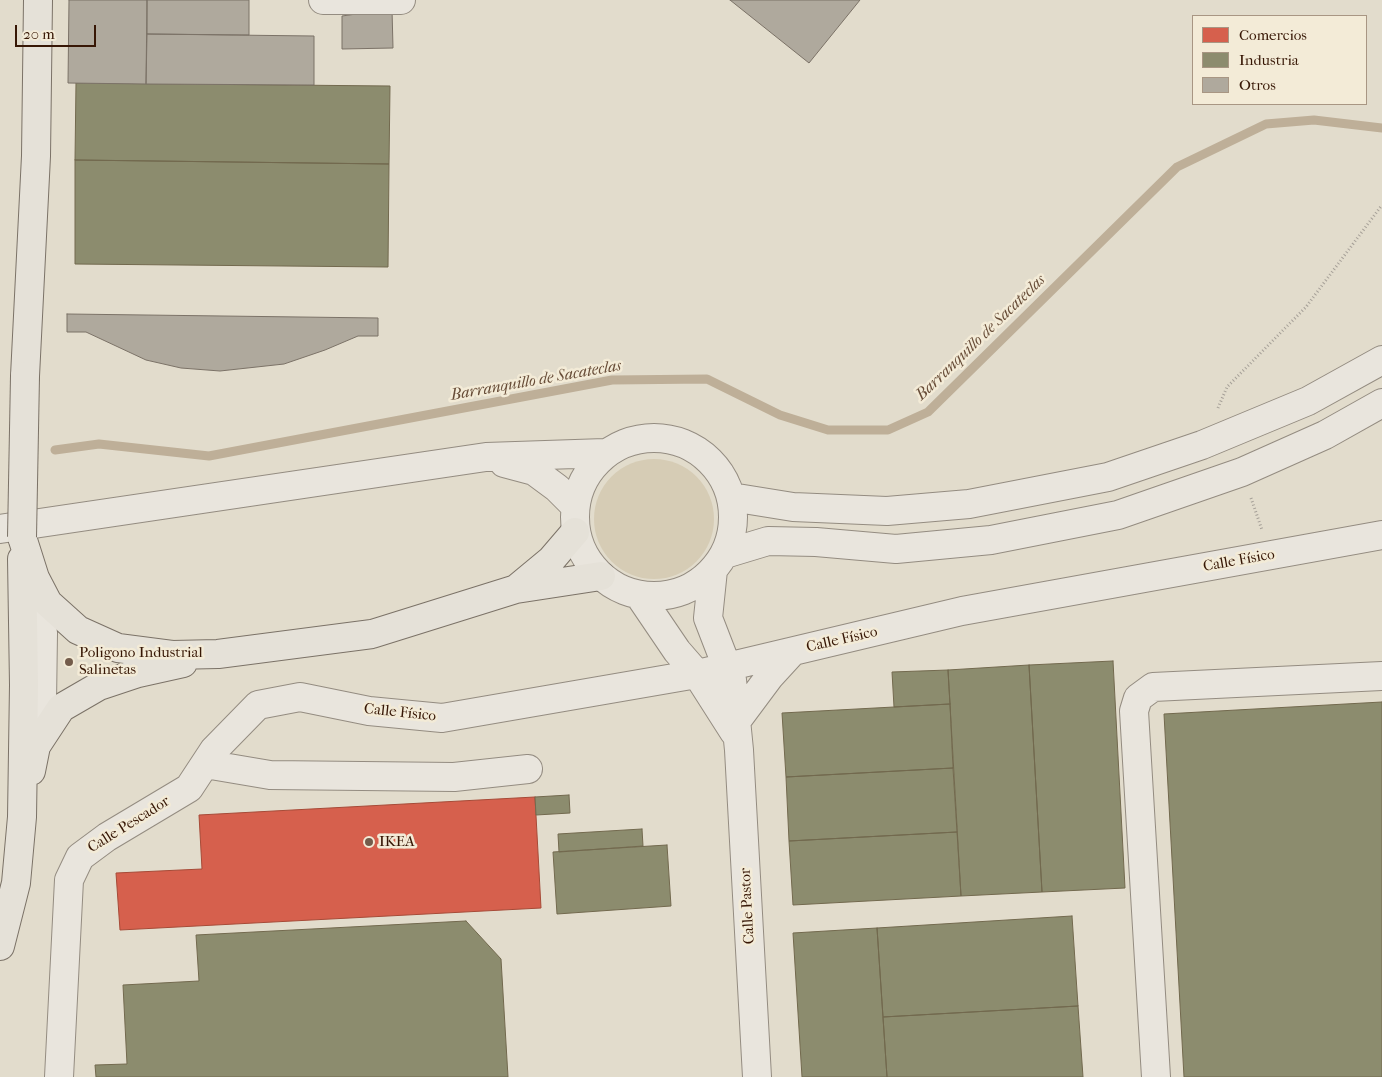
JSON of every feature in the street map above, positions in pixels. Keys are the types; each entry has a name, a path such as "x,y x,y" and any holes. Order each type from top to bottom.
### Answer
{"highway":[{"path":"0,946 16,883 22,817 24,685 15,539 36,156 38,0"},
{"path":"516,589 550,560 575,518"},
{"path":"15,539 48,603 78,630 118,648 172,655 218,654"},
{"path":"22,817 36,746 61,708 99,686 138,673 218,654 372,634 516,589 601,576"}],"street":[{"path":"323,0 401,0"},
{"path":"732,497 793,507 887,511 969,504 1108,477 1202,445 1308,401 1382,360"},
{"path":"719,562 768,541 816,542 896,549 990,540 1118,515 1242,472 1325,435 1382,403"},
{"path":"486,457 534,471 557,488 575,518 584,556 601,576 618,588 638,595 660,596 680,592 698,583 719,562 732,536 734,516 732,497 721,473 702,454 680,441 654,437 628,441 605,453 587,474 580,486 575,518"},
{"path":"15,539 486,457 605,453"},
{"name":"Calle Físico","path":"300,697 369,711 442,718 697,674 962,611 1382,535"},
{"name":"Calle Pastor","path":"719,562 708,618 732,680 735,729 739,750 757,1077"},
{"path":"35,578 43,633 42,703 36,746"},
{"name":"Calle Pastor","path":"638,595 735,729"},
{"path":"735,729 770,676 792,652"},
{"path":"1156,1077 1134,711 1138,698 1153,687 1382,676"},
{"name":"Calle Pescador","path":"59,1077 69,880 80,856 107,837 189,788 214,750 258,705 300,697"},
{"path":"206,764 270,775 454,777 528,769"}],"path":[{"path":"1202,445 1227,387 1306,308 1382,206"},
{"path":"1242,472 1263,532 1277,554"}],"shaded area":[{"path":"654,459 677,463 697,476 710,496 714,519 710,542 697,562 677,575 654,579 631,575 611,562 598,542 594,519 598,496 611,476 631,463"}],"building: Comercios":[{"name":"IKEA","path":"535,797 541,908 120,930 116,873 202,869 199,815"}],"building: Industria":[{"path":"76,83 390,86 389,164 75,160"},
{"path":"75,160 389,164 388,267 75,264"},
{"path":"1113,661 1125,888 1042,892 1029,665"},
{"path":"1029,665 1042,892 961,896 948,670"},
{"path":"948,670 950,704 894,707 892,672"},
{"path":"1382,702 1382,1077 1184,1077 1164,714"},
{"path":"950,704 953,768 786,777 782,713"},
{"path":"953,768 957,832 789,841 786,777"},
{"path":"569,795 570,813 536,815 535,797"},
{"path":"642,829 643,846 559,852 558,834"},
{"path":"957,832 961,896 793,905 789,841"},
{"path":"667,845 671,906 557,914 553,852"},
{"path":"1072,916 1078,1006 883,1017 877,928"},
{"path":"466,921 501,959 508,1077 96,1077 95,1065 127,1064 123,985 199,981 196,935"},
{"path":"877,928 887,1077 802,1077 793,933"},
{"path":"1078,1006 1083,1077 887,1077 883,1017"}],"building: Otros":[{"path":"69,0 147,0 146,84 68,83"},
{"path":"147,0 249,0 249,35 147,34"},
{"path":"730,0 860,0 809,63"},
{"path":"392,9 393,48 342,49 342,16"},
{"path":"147,34 314,36 314,85 146,84"},
{"path":"67,314 378,318 378,336 358,336 284,364 220,371 181,368 146,360 86,332 67,332"}],"waterway":[{"name":"Barranquillo de Sacateclas","path":"55,450 99,444 209,456 612,380 707,379 780,415 828,430 888,430 928,412 1177,167 1266,124 1314,120 1382,128"}],"place":[{"name":"Poligono Industrial Salinetas","path":"69,662"},
{"name":"IKEA","path":"369,842"}]}
